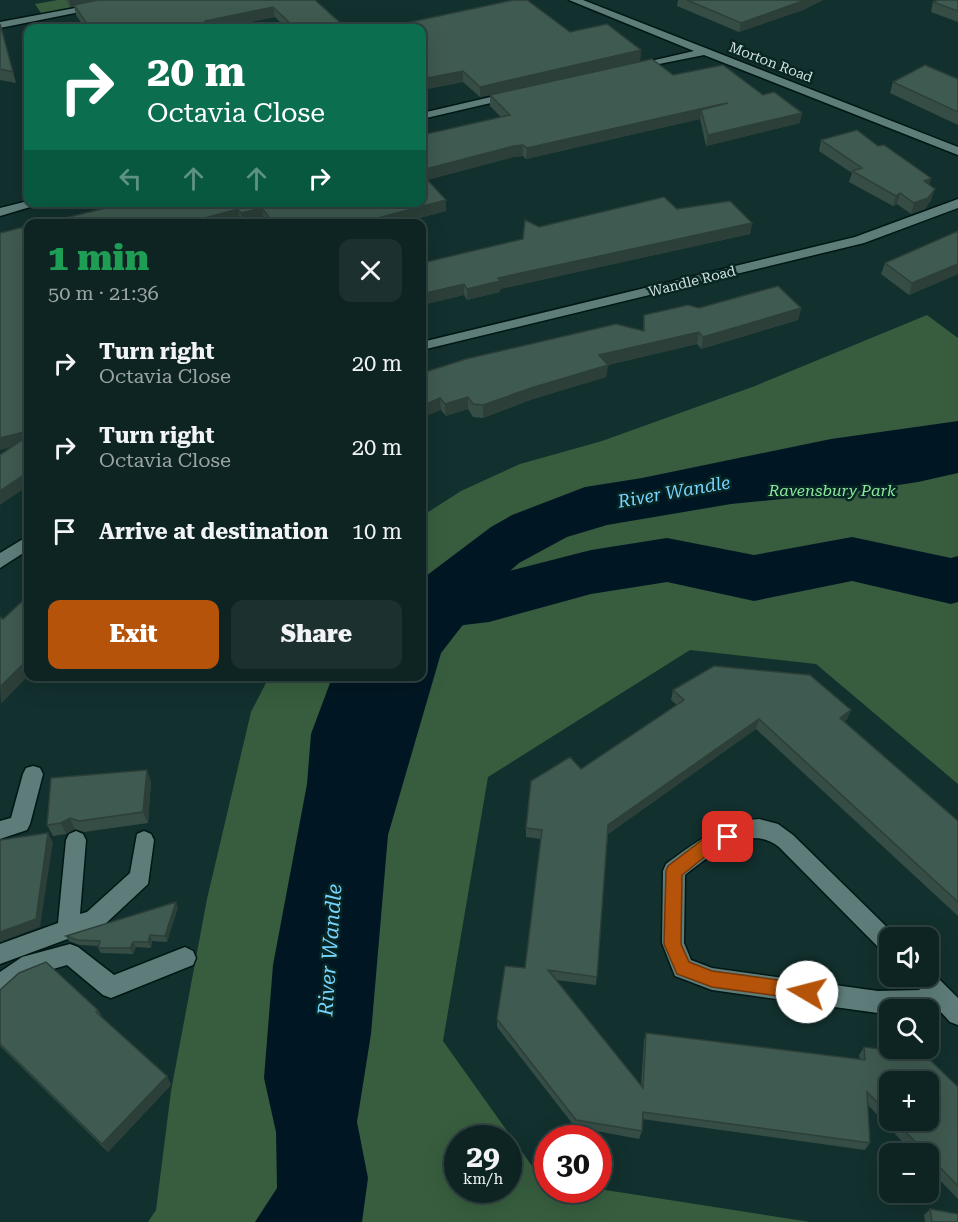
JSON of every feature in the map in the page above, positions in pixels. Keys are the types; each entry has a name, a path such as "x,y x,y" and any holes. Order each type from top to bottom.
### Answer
{"street":[{"path":"0,25 135,0"},
{"name":"Morton Road","path":"574,0 958,152"},
{"path":"625,69 704,52"},
{"path":"426,115 524,93"},
{"name":"Wandle Road","path":"426,345 860,240 912,223 958,203"},
{"path":"0,212 24,206"},
{"path":"0,562 24,545"},
{"path":"0,830 20,824 33,774"},
{"path":"879,933 786,841 771,830 750,828 706,846 674,871 673,944 683,968 712,979 878,1002 952,1007"},
{"path":"68,929 75,840"},
{"path":"0,954 95,920 140,877 144,840"},
{"path":"0,985 30,965 70,954 111,987 185,958"},
{"path":"933,987 952,1007"}],"green space":[{"path":"58,0 133,0 43,16 35,4"},
{"name":"Ravensbury Park","path":"927,315 958,338 958,784 816,664 690,650 488,777 443,1041 503,1125 444,1125 444,1203 522,1203 522,1152 534,1169 534,1203 612,1203 612,1191 810,1222 148,1222 156,1210 171,1091 207,899 251,712 267,681 426,681 426,513 461,491 520,464 602,441 755,386"}],"water":[{"name":"River Wandle","path":"958,421 958,473 918,482 852,492 731,504 607,525 567,537 519,563 502,578 480,612 462,626 441,653 388,835 371,1034 357,1122 368,1178 362,1222 255,1222 277,1188 276,1132 264,1078 273,965 307,784 311,734 330,683 332,681 426,681 426,576 491,527 512,515 585,487 642,478 831,439"}],"building":[{"path":"98,0 315,0 342,24 291,24 273,7 200,24 87,24 74,5"},
{"path":"514,0 527,0 570,32 607,24 641,50 480,87 463,71 426,78 426,24 402,24"},
{"path":"687,0 805,0 741,23"},
{"path":"958,0 958,11 933,2"},
{"path":"0,24 13,72 0,69"},
{"path":"652,59 673,75 723,65 763,95 774,92 802,113 708,135 701,110 728,103 527,148 523,145 514,146 426,169 426,134 510,115 490,95"},
{"path":"925,65 958,79 958,112 893,82"},
{"path":"857,130 878,146 884,145 931,178 924,181 935,189 928,198 914,203 900,193 896,196 852,171 862,168 821,140"},
{"path":"426,178 446,200 426,205"},
{"path":"664,197 677,209 730,201 752,223 498,278 500,281 467,289 464,284 426,293 426,262 523,239 525,220 539,227"},
{"path":"110,207 419,207 374,219 270,219 262,208 241,213 238,209 201,219 61,219"},
{"path":"24,227 24,432 0,438 0,233"},
{"path":"958,231 958,264 912,283 885,263"},
{"path":"778,286 801,308 703,337 699,332 599,355 608,365 483,405 473,404 468,397 445,404 440,398 426,404 426,372 466,359 616,324 644,331 644,315 688,305 699,308"},
{"path":"24,439 24,475 0,491 0,455"},
{"path":"24,600 24,663 0,687 0,617 3,619"},
{"path":"714,666 810,675 851,710 840,718 958,821 958,902 759,719 608,825 597,977 548,970 643,1088 646,1033 865,1060 864,1047 879,1049 879,1059 929,1059 958,1087 958,1186 939,1166 939,1143 916,1143 905,1131 939,1131 939,1071 879,1071 879,1104 867,1092 870,1143 643,1112 642,1131 576,1120 497,1019 505,966 525,968 542,830 526,828 531,781 570,757 581,769 684,700 673,690"},
{"path":"147,770 143,812 79,821 70,818 61,823 47,825 51,778"},
{"path":"48,833 36,919 0,932 0,840"},
{"path":"176,902 165,936 150,935 148,942 133,942 130,948 98,948 100,941 77,940 66,936"},
{"path":"46,962 98,1010 96,1012 167,1076 102,1144 0,1044 0,990 19,973"},
{"path":"930,1209 958,1214 958,1222 932,1222"}],"waterway":[{"path":"430,605 489,599 591,572 667,560 754,578 852,559 951,581 958,579"}],"route":[{"path":"728,837 706,846 674,871 673,944 683,968 712,979 807,992"}]}
